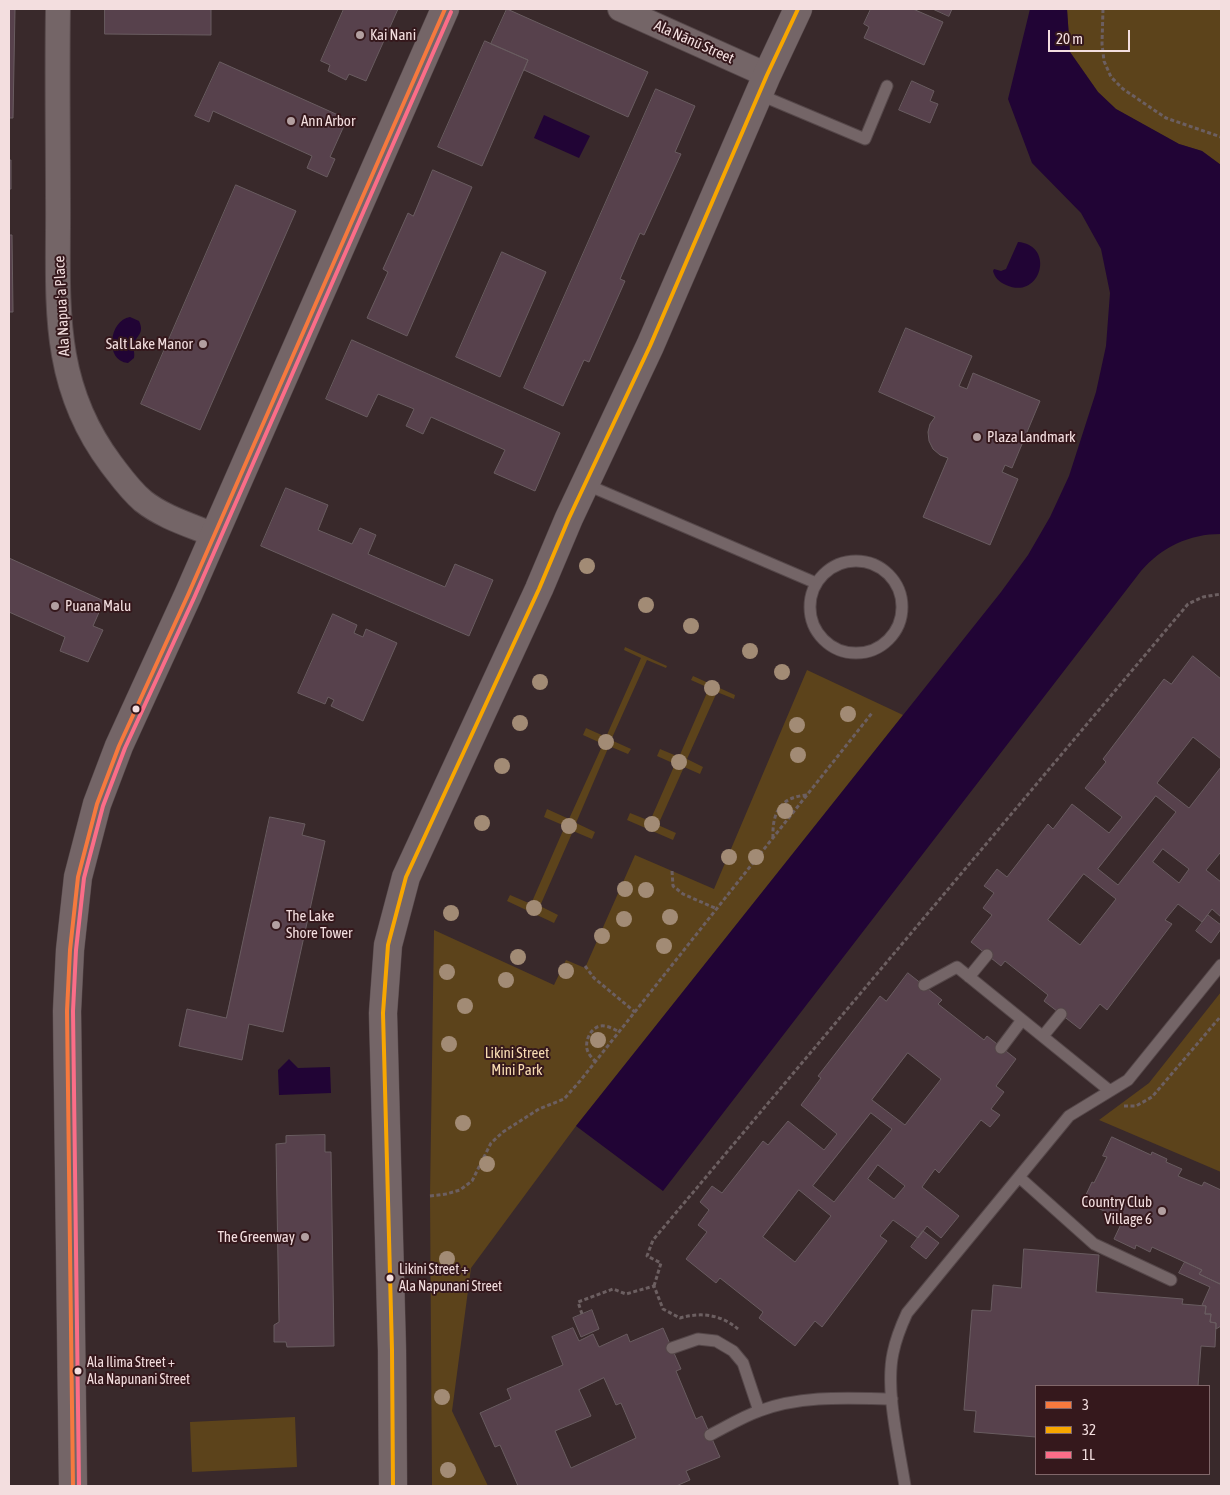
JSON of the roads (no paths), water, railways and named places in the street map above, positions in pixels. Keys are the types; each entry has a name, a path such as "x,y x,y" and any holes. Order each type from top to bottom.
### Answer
{"street":[{"name":"Ala Napuaʻa Place","path":"58,9 58,283 60,327 64,359 71,388 83,420 97,446 131,490 144,502 163,514 214,535"},
{"path":"73,1486 67,1011 70,950 78,876 97,804 119,746 214,535 445,9"},
{"name":"Ala Nānū Street","path":"620,9 762,84"},
{"path":"393,1486 383,1013 388,945 406,877 650,346 762,84 798,9"}],"lane":[{"path":"762,84 865,139 887,86"},
{"path":"585,484 816,583"},
{"path":"854,560 870,562 884,569 894,580 901,594 903,610 899,625 891,638 879,648 865,653 850,654 835,649 822,640 814,627 810,612 810,597 816,583 826,571 840,563 854,560"},
{"path":"969,977 987,955"},
{"path":"905,1486 890,1374 898,1332 907,1313 1069,1116 1128,1080 1221,964"},
{"path":"924,985 957,967 1110,1091"},
{"path":"1043,1036 1061,1014"},
{"path":"1001,1048 1022,1020"},
{"path":"1019,1177 1094,1244 1171,1280"},
{"path":"672,1348 698,1339 716,1341 733,1351 742,1363 759,1411"},
{"path":"710,1435 759,1411 787,1403 833,1398 892,1399"}],"place":[{"name":"Kai Nani","path":"360,35"},
{"name":"Ann Arbor","path":"291,121"},
{"name":"Salt Lake Manor","path":"203,344"},
{"name":"Plaza Landmark","path":"977,437"},
{"name":"Puana Malu","path":"55,606"},
{"name":"The Lake Shore Tower","path":"276,925"},
{"name":"Country Club Village 6","path":"1162,1211"},
{"name":"The Greenway","path":"305,1237"},
{"name":"Likini Street + Ala Napunani Street","path":"390,1278"},
{"name":"Ala Ilima Street + Ala Napunani Street","path":"78,1371"}],"park label":[{"name":"Likini Street Mini Park","path":"517,1062"}]}
